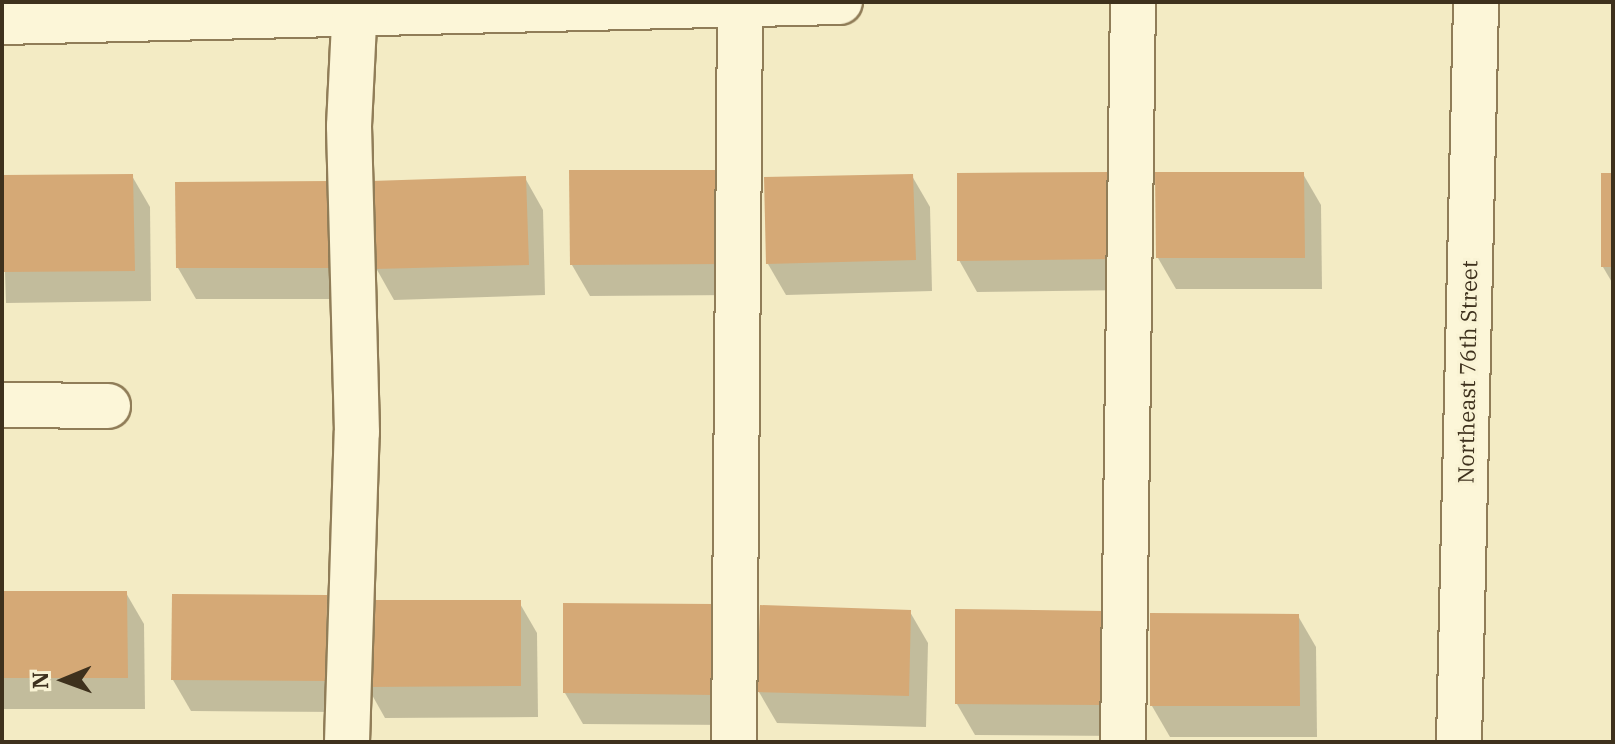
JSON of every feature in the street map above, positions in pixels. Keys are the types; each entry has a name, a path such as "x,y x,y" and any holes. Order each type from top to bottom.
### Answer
{"street":[{"path":"2,22 355,8 840,2"},
{"path":"1123,742 1133,2"},
{"name":"Northeast 76th Street","path":"1459,742 1476,2"},
{"path":"734,742 746,3"},
{"path":"347,742 357,432 349,126 355,8"},
{"path":"2,405 108,406"}],"building":[{"path":"569,170 719,170 720,264 570,265"},
{"path":"1112,172 1112,259 957,261 957,173"},
{"path":"1155,172 1304,172 1305,258 1156,258"},
{"path":"1601,173 1613,173 1613,267 1601,267"},
{"path":"133,174 135,271 2,272 2,175"},
{"path":"913,174 916,260 766,264 764,177"},
{"path":"526,176 529,265 374,269 371,181"},
{"path":"332,181 332,268 176,268 175,182"},
{"path":"2,591 127,591 128,678 2,678"},
{"path":"172,594 327,595 326,681 171,680"},
{"path":"364,600 521,600 521,686 365,687"},
{"path":"563,603 714,604 714,695 563,693"},
{"path":"760,605 911,610 909,696 757,692"},
{"path":"955,609 1105,611 1104,705 955,704"},
{"path":"1150,613 1299,614 1300,706 1150,706"}]}
